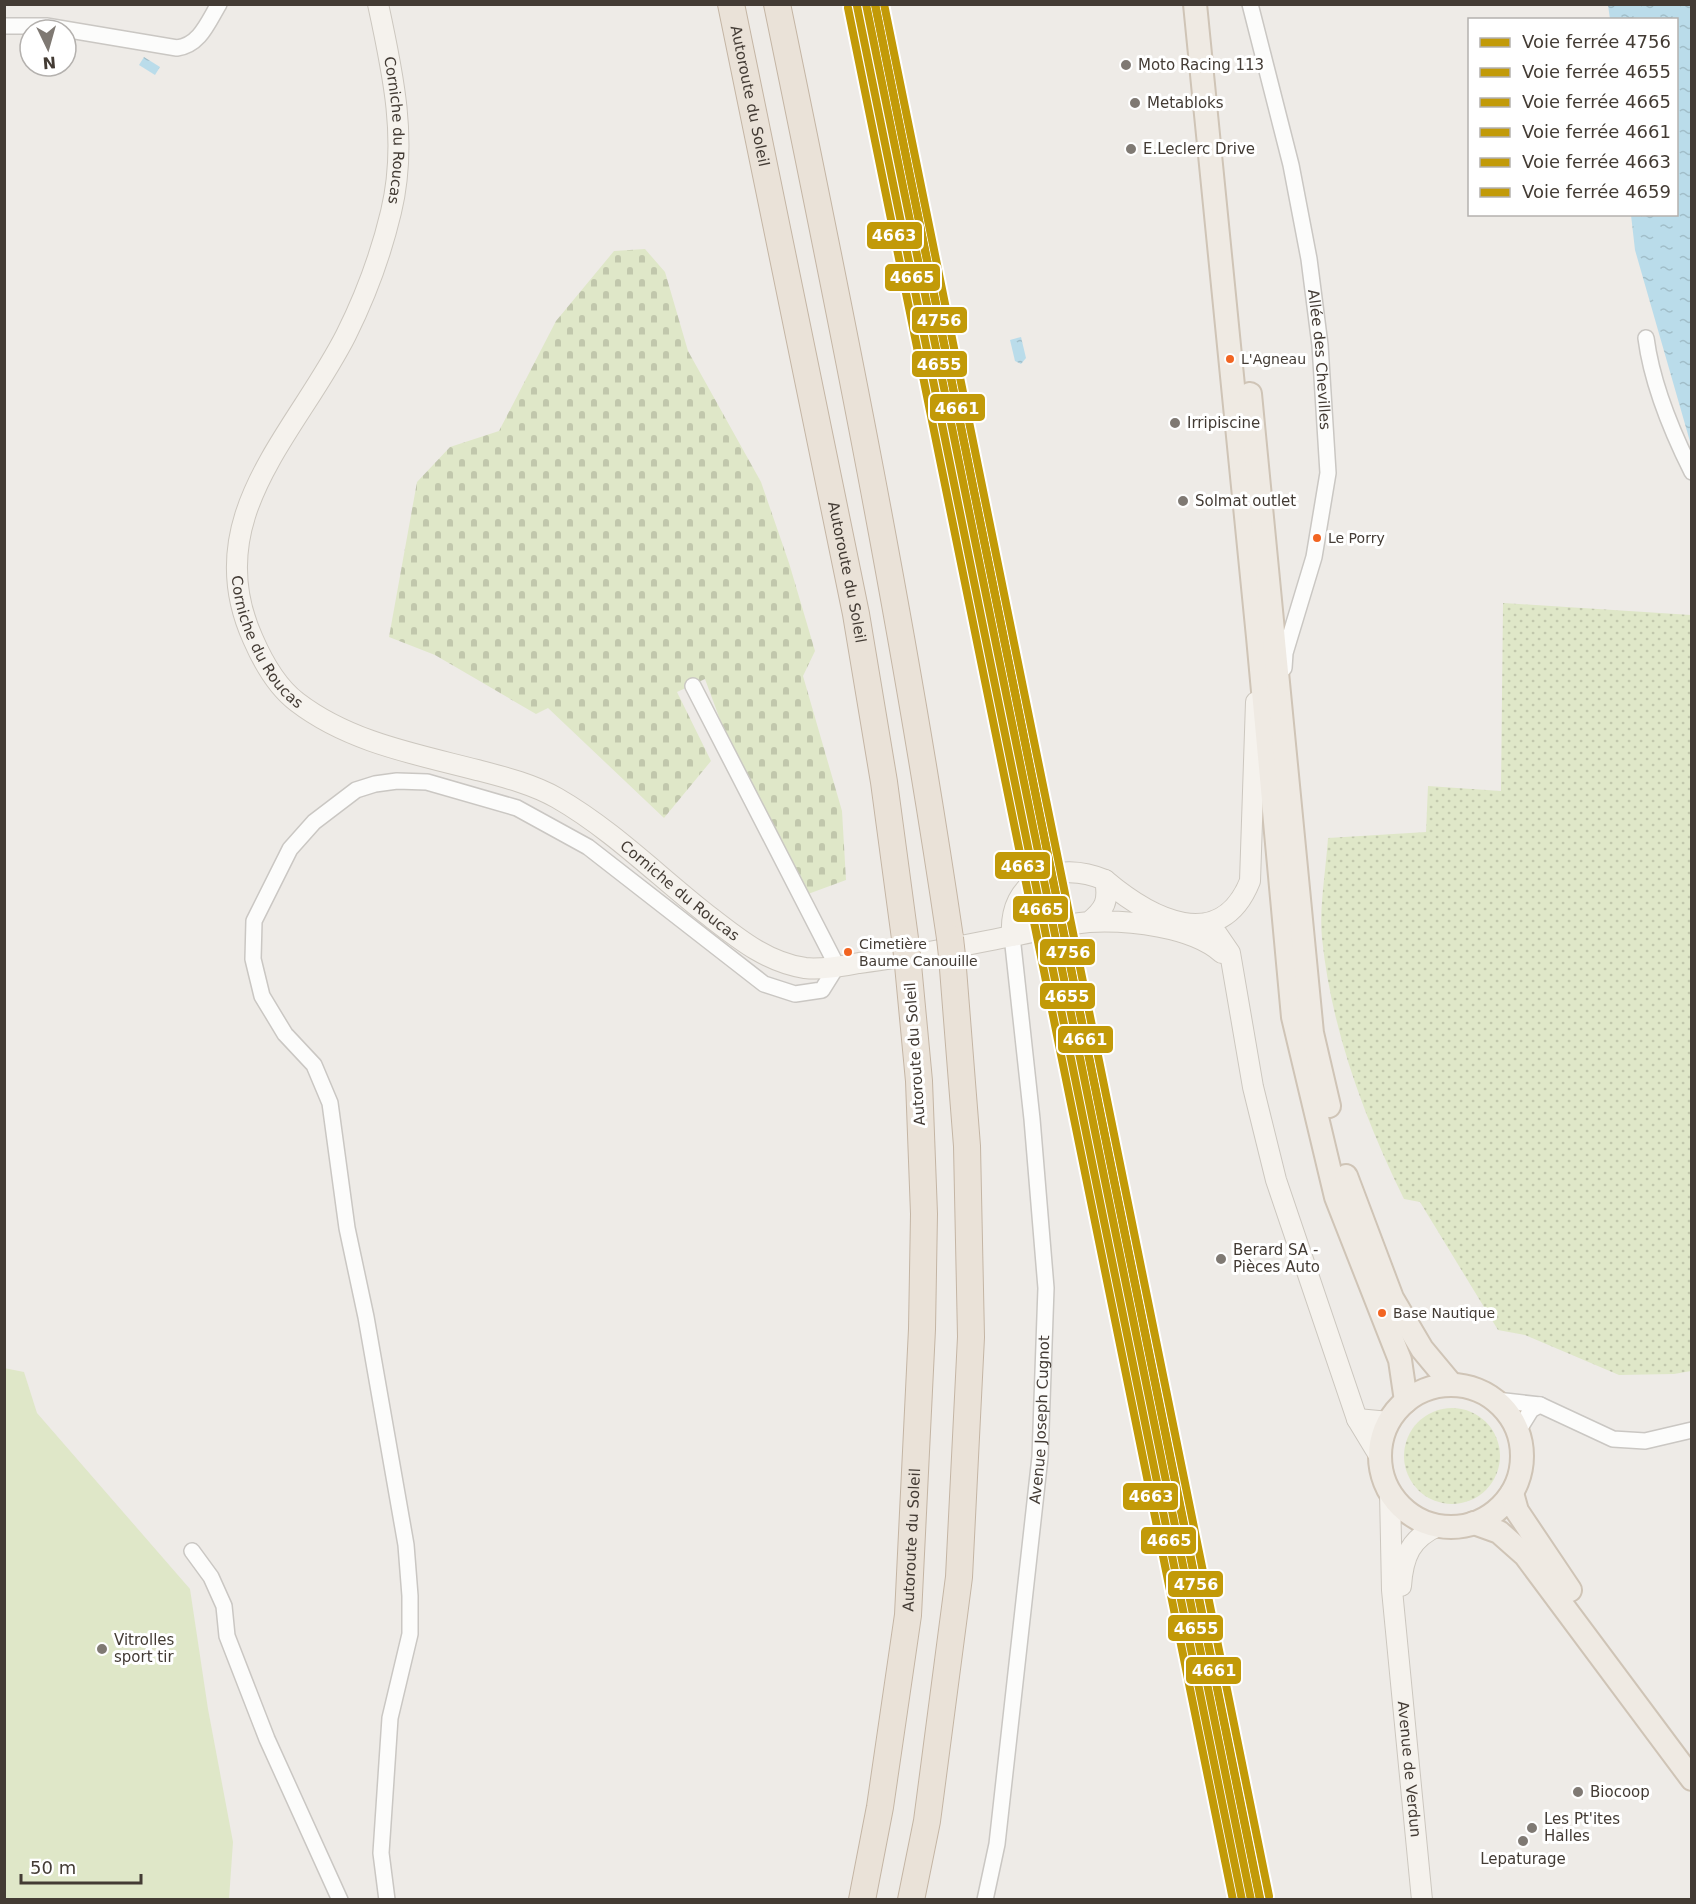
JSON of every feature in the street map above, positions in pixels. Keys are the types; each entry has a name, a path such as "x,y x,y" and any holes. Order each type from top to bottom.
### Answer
{"highway":[{"name":"Autoroute du Soleil","path":"731,4 856,614 884,782 907,955 919,1081 923,1181 922,1341 908,1615 880,1807 862,1899"},
{"path":"777,4 833,273 896,600 951,947 967,1146 971,1337 958,1577 927,1821 911,1899"}],"main road":[{"name":"Corniche du Roucas","path":"378,4 392,69 400,137 392,209 372,274 345,337 262,470 243,520 236,571 245,622 264,664 292,699 330,726 370,741 520,782 552,795 583,813 744,944 778,961 807,968 837,966 1089,922 1152,926 1196,937 1212,944 1233,966"},
{"path":"1195,4 1293,1017 1336,1197 1358,1258 1400,1360 1406,1401"},
{"path":"1210,4 1312,1033 1351,1193 1392,1298 1422,1349 1452,1385"},
{"path":"1204,925 1229,914 1242,901 1250,881 1258,637"},
{"path":"1012,936 1011,917 1018,897 1030,882 1066,872 1087,873 1105,880 1151,913 1204,925 1226,943 1233,966 1253,1087 1276,1180 1357,1419 1380,1457"},
{"path":"1089,922 1102,911 1107,903 1105,880"},
{"path":"1452,1385 1475,1389 1496,1400 1509,1414 1518,1431 1522,1452 1520,1474 1512,1493 1502,1506 1474,1523 1456,1527 1438,1526 1419,1519 1402,1508 1390,1492 1383,1475 1380,1457 1382,1439 1389,1422 1406,1401 1427,1389 1452,1385"},
{"path":"1357,1419 1389,1422"},
{"path":"1390,1492 1392,1590 1398,1636"},
{"path":"1512,1493 1517,1511 1558,1574 1692,1752"},
{"path":"1474,1523 1498,1532 1526,1555 1692,1779"},
{"path":"1398,1636 1401,1581 1407,1553 1424,1532 1438,1526"},
{"name":"Avenue de Verdun","path":"1398,1636 1422,1899"}],"street":[{"path":"4,26 46,26 177,48 192,44 199,37 219,4"},
{"name":"Allée des Chevilles","path":"1250,4 1291,165 1309,259 1320,345 1328,473 1314,557 1285,653 1282,716"},
{"path":"1646,338 1649,359 1664,406 1692,472"},
{"path":"387,1899 381,1853 390,1718 410,1634 406,1545 366,1317 347,1228 330,1104 314,1065 285,1034 262,996 253,958 254,921 290,849 314,822 356,790 397,781 428,782 517,808 588,847 764,984 795,994 822,990 837,966 693,686"},
{"name":"Avenue Joseph Cugnot","path":"985,1899 997,1844 1040,1457 1045,1299 1032,1119 1012,936"},
{"path":"1496,1400 1540,1404 1613,1439 1645,1441 1692,1430"},
{"path":"1518,1431 1531,1410 1540,1404"},
{"path":"192,1551 211,1577 224,1606 227,1635 267,1739 340,1899"}],"green space":[{"path":"645,249 665,272 688,351 761,482 789,563 815,651 803,676 842,811 846,880 808,894 722,725 705,679 677,692 711,761 664,818 548,708 536,714 435,655 389,637 417,482 450,447 499,431 556,321 614,251"},
{"path":"1503,603 1691,615 1691,1371 1674,1374 1619,1375 1525,1335 1498,1330 1420,1202 1404,1199 1363,1105 1341,1039 1326,972 1321,926 1328,838 1426,832 1428,786 1501,791"},
{"name":"Vitrolles sport tir","path":"4,1368 24,1372 37,1413 190,1589 208,1709 233,1842 229,1899 5,1899"},
{"path":"1452,1408 1470,1412 1486,1422 1496,1438 1500,1456 1496,1474 1486,1490 1470,1500 1452,1504 1434,1500 1418,1490 1408,1474 1404,1456 1408,1438 1418,1422 1434,1412"}],"water":[{"path":"1608,5 1691,5 1691,445 1635,250 1631,216 1678,216 1678,18 1610,18"},
{"path":"144,57 160,67 155,75 139,65"},
{"path":"1021,337 1026,358 1021,364 1015,361 1010,340"}],"rail line":[{"name":"4655","path":"866,4 1251,1900"},
{"name":"4756","path":"875,4 1260,1900"},
{"name":"4661","path":"875,4 1260,1898"},
{"name":"4659","path":"884,4 1269,1896"},
{"name":"4665","path":"857,6 1242,1900"},
{"name":"4663","path":"848,8 1233,1900"}],"place":[{"name":"Moto Racing 113","path":"1126,65"},
{"name":"Metabloks","path":"1135,103"},
{"name":"E.Leclerc Drive","path":"1131,149"},
{"name":"L'Agneau","path":"1230,359"},
{"name":"Irripiscine","path":"1175,423"},
{"name":"Solmat outlet","path":"1183,501"},
{"name":"Le Porry","path":"1317,538"},
{"name":"Cimetière Baume Canouille","path":"848,952"},
{"name":"Berard SA - Pièces Auto","path":"1221,1259"},
{"name":"Base Nautique","path":"1382,1313"},
{"name":"Vitrolles sport tir","path":"102,1649"},
{"name":"Biocoop","path":"1578,1792"},
{"name":"Les Pt'ites Halles","path":"1532,1828"},
{"name":"Lepaturage","path":"1523,1841"}]}
